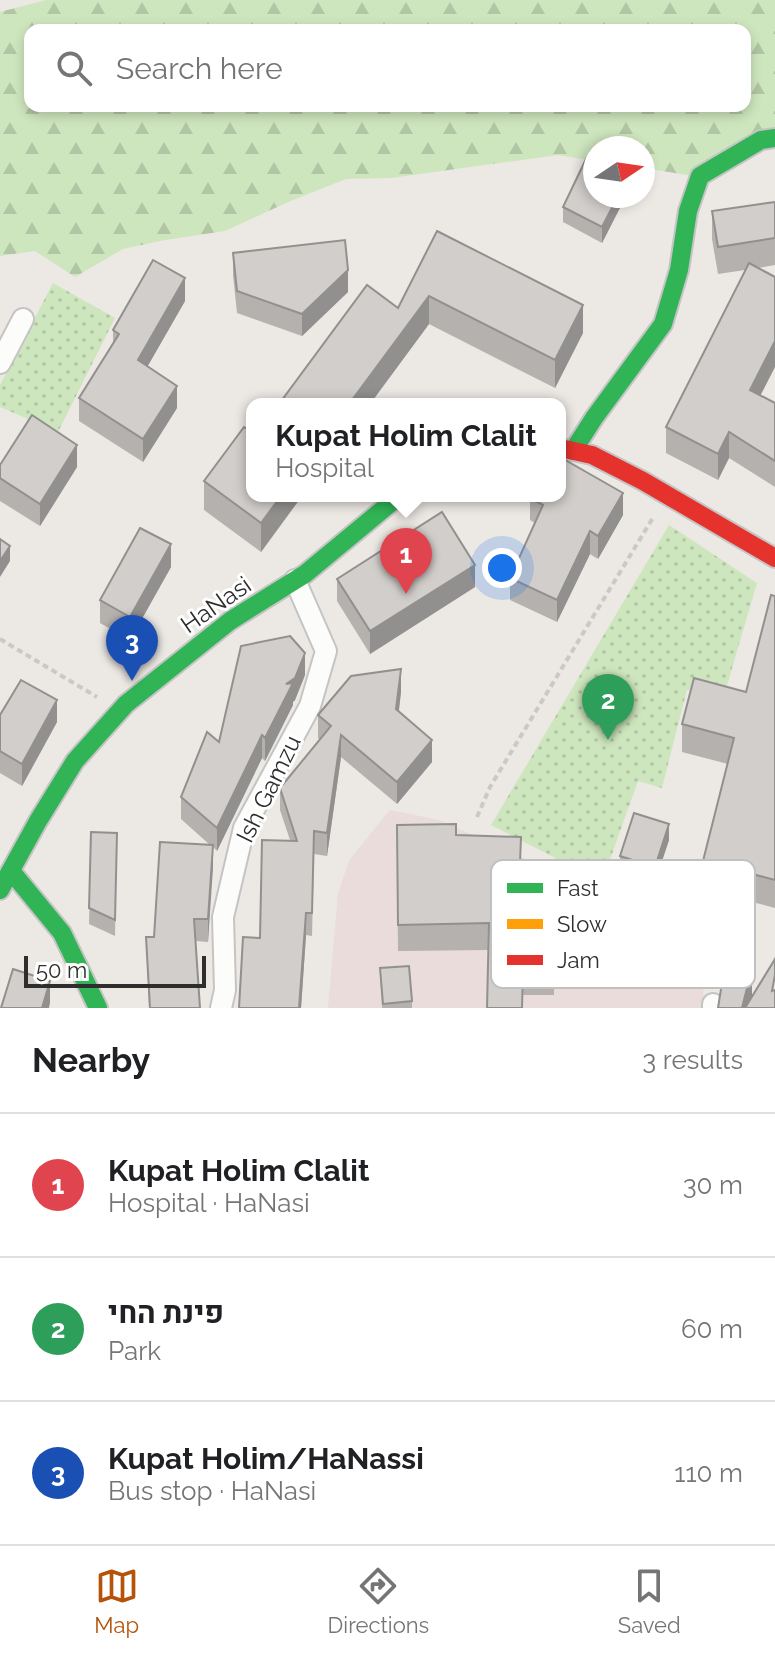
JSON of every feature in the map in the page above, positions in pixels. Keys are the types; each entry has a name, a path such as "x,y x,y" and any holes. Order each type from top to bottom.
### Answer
{"street":[{"path":"775,138 761,140 700,176 688,211 679,270 663,324 594,418 567,449 592,455 775,558"},
{"path":"0,363 23,319"},
{"name":"HaNasi","path":"0,890 75,761 126,704 230,621 295,580 340,546 392,502"},
{"name":"Ish Gamzu","path":"221,1008 225,990 223,917 244,828 310,706 326,651 295,580"},
{"path":"11,871 62,933 98,1008"}],"path":[{"path":"477,817 490,787 667,495"},
{"path":"0,639 120,711"}],"shaded area":[{"path":"390,810 439,820 528,860 491,860 491,988 704,988 703,1008 328,1008 338,893 350,859"}],"green space":[{"path":"46,0 775,0 775,136 688,175 655,170 655,136 583,136 583,159 558,155 391,178 346,179 225,231 123,249 75,277 35,251 0,256 0,12"},
{"path":"53,283 115,318 58,432 0,407 0,385"},
{"path":"669,525 757,583 723,699 687,690 662,788 638,781 610,860 559,860 491,825"}],"building":[{"path":"583,165 583,208 612,208 602,227 563,207"},
{"path":"775,202 775,238 718,247 712,211"},
{"path":"437,231 583,305 555,360 429,296 353,398 283,398 367,285 398,308"},
{"path":"345,240 348,270 302,314 237,291 233,253"},
{"path":"153,260 185,278 138,360 177,386 143,439 79,398 119,334 113,330"},
{"path":"749,263 775,277 775,341 750,390 775,403 775,461 729,432 718,454 666,427"},
{"path":"32,415 77,445 40,504 0,478 0,465"},
{"path":"244,427 246,502 277,502 261,523 204,481"},
{"path":"566,460 623,493 598,536 590,531 557,600 510,578 543,505 537,502 566,502"},
{"path":"442,512 475,565 370,631 337,579"},
{"path":"140,528 171,544 130,617 100,600"},
{"path":"0,539 10,546 0,561"},
{"path":"771,595 775,596 775,880 755,875 755,860 703,860 734,738 682,724 694,678 746,692"},
{"path":"290,636 305,653 295,678 286,684 293,683 265,738 262,735 217,828 181,797 207,732 219,742 241,646"},
{"path":"401,669 396,709 432,740 397,782 341,735 327,833 314,831 312,913 306,913 299,1008 239,1008 243,937 260,938 262,840 297,841 280,788 331,726 318,715 351,676"},
{"path":"21,680 57,700 22,764 0,751 0,715"},
{"path":"634,813 669,824 657,860 633,860 620,856"},
{"path":"456,824 456,835 521,837 520,860 491,860 491,988 522,988 522,1008 487,1008 489,923 398,925 397,825"},
{"path":"91,832 117,833 115,920 89,908"},
{"path":"160,842 213,845 208,919 194,919 200,1008 150,1008 146,937 154,937"},
{"path":"775,959 772,991 775,990 775,1008 745,1008"},
{"path":"409,966 412,1001 383,1004 380,968"},
{"path":"13,969 50,981 42,1008 1,1008"},
{"path":"747,988 742,1008 718,1008 721,989"}],"traffic: fast":[{"path":"573,451 663,324 679,270 688,211 700,176 761,140 775,138"},
{"path":"0,890 75,761 126,704 230,621 305,574 392,502"},
{"path":"11,871 62,933 98,1008"}],"traffic: jam":[{"path":"566,449 592,455 643,481 775,558"}],"place":[{"name":"Kupat Holim Clalit","path":"406,594"},
{"name":"Kupat Holim/HaNassi","path":"132,681"},
{"name":"פינת החי","path":"608,740"}]}
